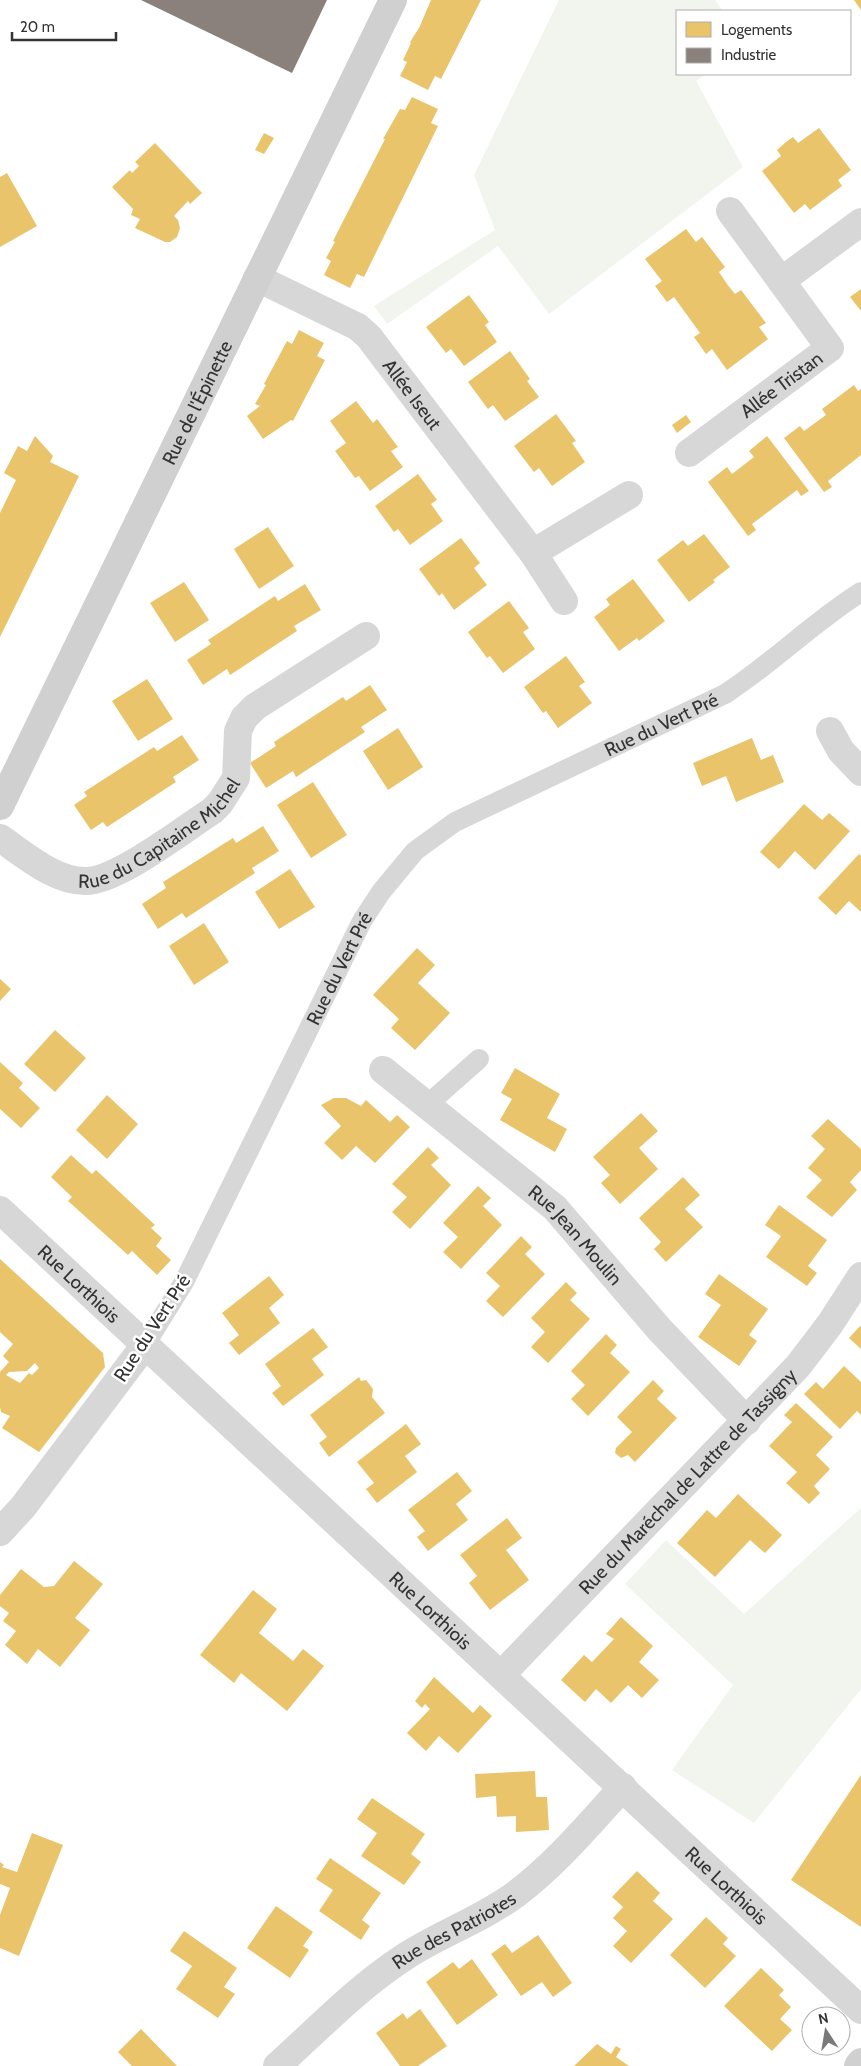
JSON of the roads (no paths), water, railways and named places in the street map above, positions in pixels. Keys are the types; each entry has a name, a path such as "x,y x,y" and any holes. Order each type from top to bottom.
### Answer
{"street":[{"name":"Rue de l'Épinette","path":"0,806 393,0"},
{"name":"Allée Tristan","path":"689,453 830,348 730,211"},
{"path":"781,281 861,222"},
{"name":"Allée Iseut","path":"257,278 352,324 369,337 533,553 564,601"},
{"path":"533,553 629,495"},
{"name":"Rue du Capitaine Michel","path":"0,838 50,871 71,879 85,882 100,879 118,871 212,811 220,803 236,778 238,731 244,718 255,707 366,636"},
{"path":"830,731 841,751 861,772"},
{"name":"Rue Jean Moulin","path":"383,1070 555,1208 660,1330 747,1421"},
{"name":"Rue Lorthiois","path":"0,1210 861,2010"},
{"name":"Rue du Maréchal de Lattre de Tassigny","path":"501,1675 747,1421 814,1346 861,1276"},
{"name":"Rue du Vert Pré","path":"0,1532 23,1507 145,1345"},
{"name":"Rue des Patriotes","path":"277,2066 378,1976 428,1942 496,1908 516,1894 564,1851 623,1787"},
{"path":"858,2066 861,2062"}],"lane":[{"name":"Rue du Vert Pré","path":"145,1345 184,1282 362,921 380,892 415,851 436,834 476,810 725,694 745,681 826,616 861,592"},
{"path":"427,1105 479,1059"}]}
